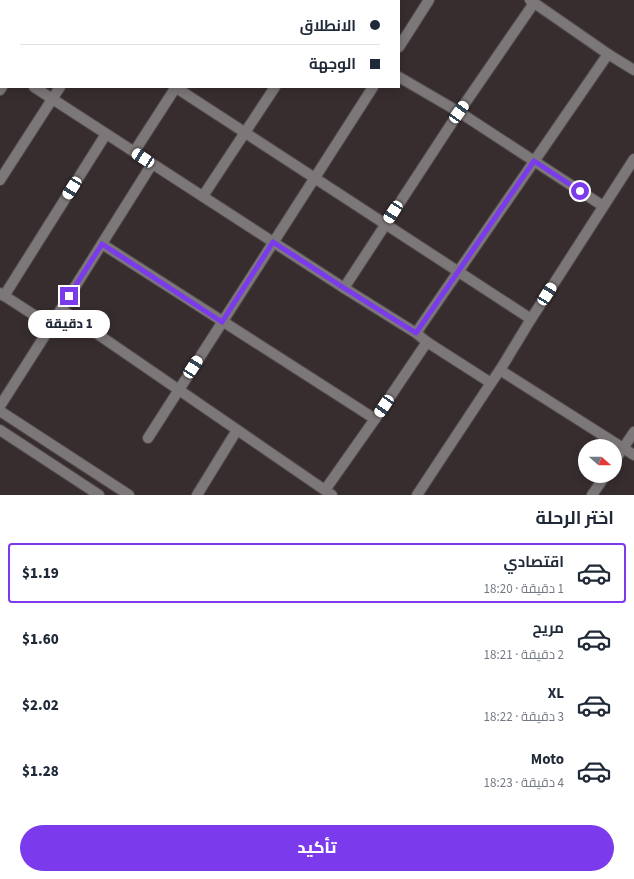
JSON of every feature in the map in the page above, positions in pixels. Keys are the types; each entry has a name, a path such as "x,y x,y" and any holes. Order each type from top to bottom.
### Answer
{"street":[{"path":"400,45 429,0"},
{"path":"344,288 532,1 608,54 634,70"},
{"path":"416,333 608,54"},
{"path":"400,78 459,112 603,206"},
{"path":"36,88 491,383"},
{"path":"0,180 59,88"},
{"path":"134,152 175,88"},
{"path":"178,88 531,319"},
{"path":"203,196 274,88"},
{"path":"148,438 372,88"},
{"path":"51,326 2,295 106,134"},
{"path":"418,495 500,370 634,159"},
{"path":"0,406 152,164"},
{"path":"102,244 375,419"},
{"path":"61,309 328,493 375,419 427,342"},
{"path":"500,370 634,455"},
{"path":"0,411 129,495"},
{"path":"0,430 99,495"},
{"path":"197,495 237,430"},
{"path":"623,448 634,432"},
{"path":"83,484 92,471"},
{"path":"592,495 600,483"}],"route":[{"path":"69,296 102,244 222,322 273,242 416,333 534,161 580,191"}]}
